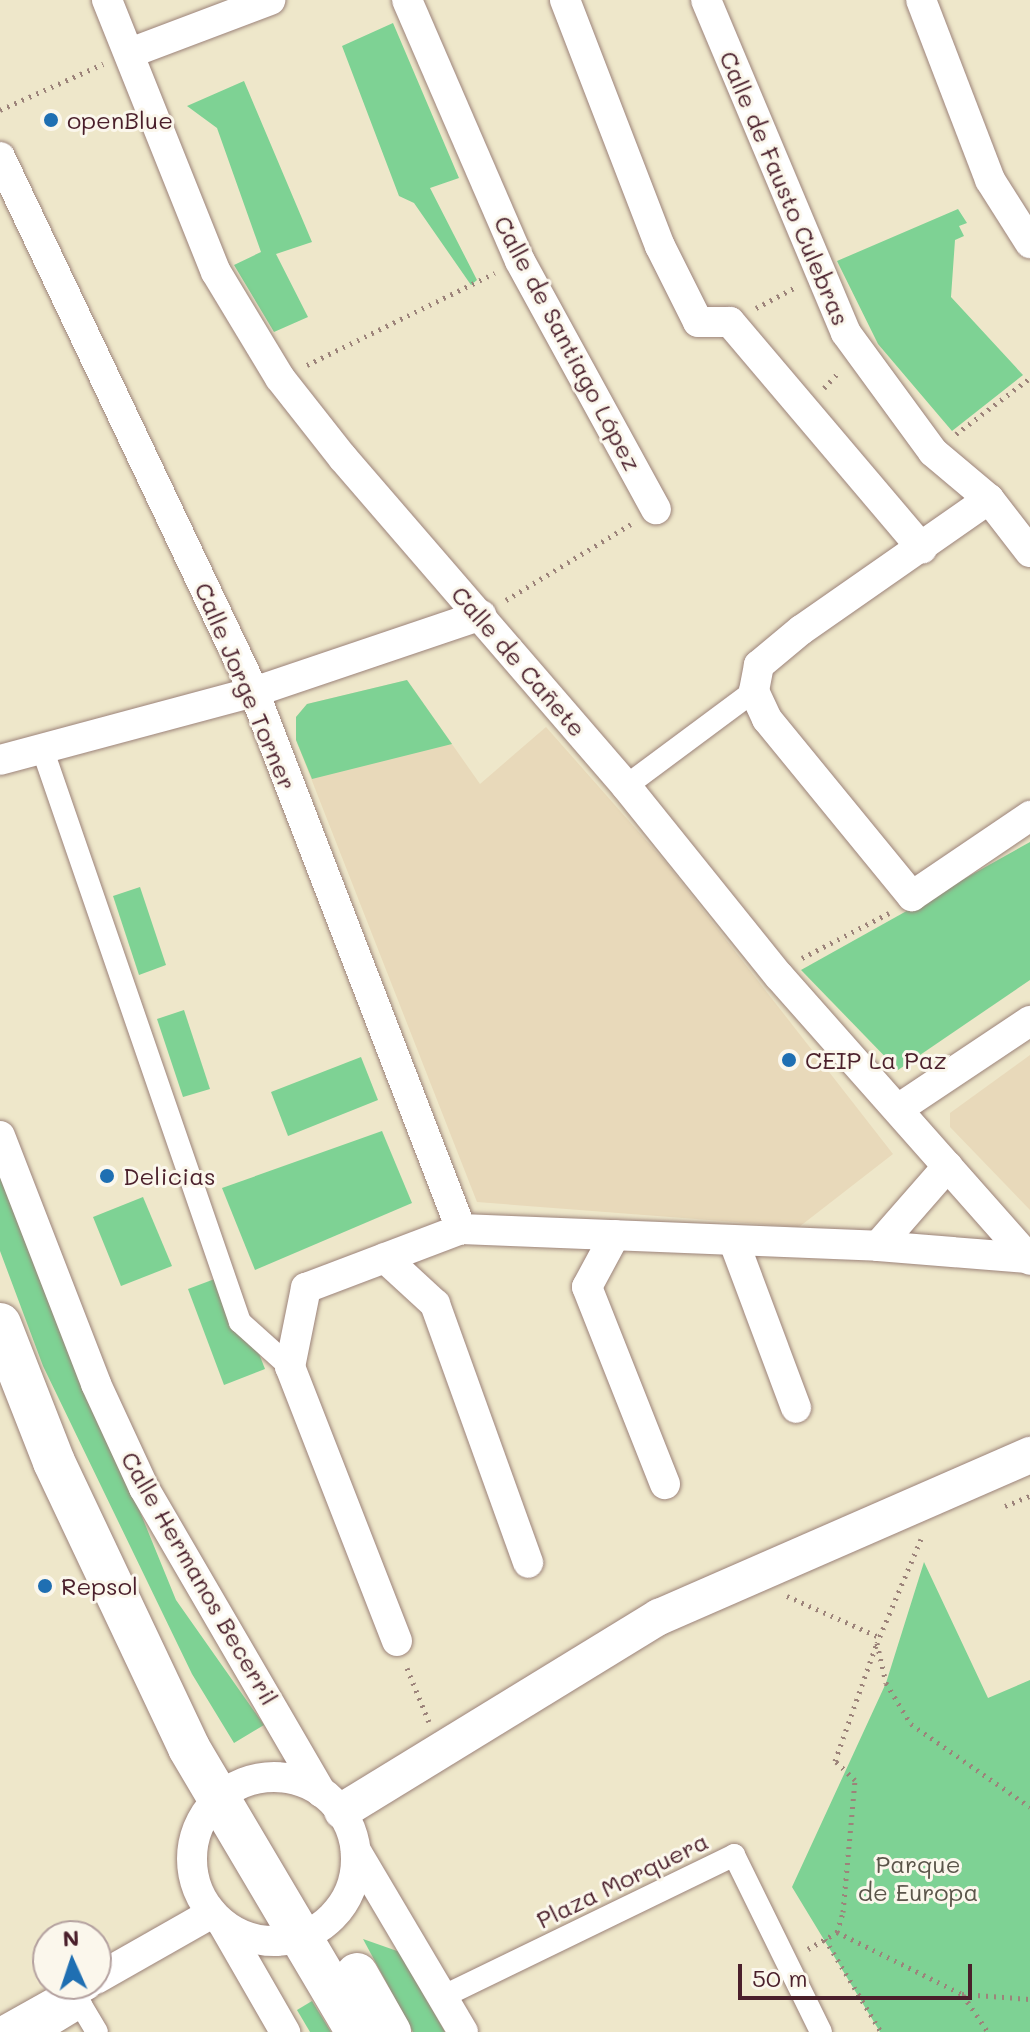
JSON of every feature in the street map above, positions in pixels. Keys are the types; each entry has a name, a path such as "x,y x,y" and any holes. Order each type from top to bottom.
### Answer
{"main road":[{"path":"0,1324 54,1462 189,1748 231,1790 314,1930 390,2032"},
{"path":"314,1930 357,2032"}],"street":[{"name":"Calle de Cañete","path":"107,0 216,272 280,378 343,458 626,786 779,976 1029,1259"},
{"path":"130,53 270,0"},
{"name":"Calle de Santiago López","path":"407,0 520,261 656,509"},
{"path":"565,0 660,246 698,322 730,322 922,548"},
{"name":"Calle de Fausto Culebras","path":"706,0 820,274 860,352 933,452 989,499 1030,552"},
{"path":"921,0 990,180 1030,243"},
{"name":"Calle Jorge Torner","path":"0,157 254,692 461,1229"},
{"path":"989,499 801,630 759,665 754,691 767,719 912,896 1030,816"},
{"path":"0,760 254,692 481,615"},
{"path":"626,786 754,691"},
{"path":"42,748 240,1322 290,1367 397,1641"},
{"path":"898,1109 1030,1021"},
{"name":"Calle Hermanos Becerril","path":"0,1136 96,1384 144,1488 331,1802 356,1851 463,2032"},
{"path":"878,1246 948,1166"},
{"path":"290,1367 306,1288 461,1229 878,1246 1029,1259"},
{"path":"615,1235 587,1287 665,1484"},
{"path":"734,1242 796,1408"},
{"path":"385,1258 435,1304 528,1563"},
{"path":"285,2032 197,1888 192,1849 201,1821 231,1790 279,1777 331,1802 659,1617 915,1502 1030,1455"},
{"name":"Calle Hermanos Becerril","path":"314,1930 351,1891 356,1851"},
{"name":"Plaza Morquera","path":"442,1997 734,1855 821,2032"},
{"path":"218,1919 261,1940 314,1930"},
{"path":"112,1976 218,1919"},
{"path":"2,2032 65,2000"},
{"path":"39,2032 74,2000"},
{"path":"88,2000 97,2032"}],"path":[{"path":"0,110 130,53"},
{"path":"730,322 820,274"},
{"path":"280,378 460,290"},
{"path":"805,408 860,352"},
{"path":"933,452 1030,378"},
{"path":"481,615 656,509"},
{"path":"779,976 802,957 864,929 912,896"},
{"path":"837,1932 855,1780 835,1761 878,1640 922,1538 915,1502"},
{"path":"770,1567 788,1598 878,1640"},
{"path":"878,1640 886,1683 911,1724 1030,1807"},
{"path":"397,1641 421,1703"},
{"path":"787,1962 837,1932"},
{"path":"837,1932 962,1994 1030,1999"},
{"path":"825,1939 881,2032"},
{"path":"962,1994 988,2032"}],"shaded area":[{"path":"407,680 480,784 546,727 667,864 893,1154 799,1227 477,1202 296,740 296,717 307,704"},
{"path":"1030,1055 1030,1210 950,1127 950,1113"}],"green space":[{"path":"393,23 459,178 430,188 477,280 471,285 414,203 399,196 342,46"},
{"path":"244,81 312,242 276,254 308,317 274,332 234,265 261,252 217,128 187,106"},
{"path":"958,209 967,223 959,226 964,236 955,240 951,297 1023,375 952,431 878,344 837,261"},
{"path":"407,680 452,744 312,779 296,740 296,717 307,704"},
{"path":"1030,842 1030,980 898,1070 801,970"},
{"path":"140,887 166,965 139,975 113,896"},
{"path":"184,1010 210,1089 183,1097 157,1019"},
{"path":"361,1057 378,1100 288,1136 271,1092"},
{"path":"382,1131 412,1203 255,1270 222,1188"},
{"path":"0,1169 176,1600 264,1725 234,1743 192,1674 43,1366 0,1251"},
{"path":"143,1197 172,1266 121,1286 93,1217"},
{"path":"228,1274 265,1369 224,1385 188,1289"},
{"name":"Parque de Europa","path":"924,1562 988,1698 1030,1680 1030,2032 880,2032 792,1887 886,1683"},
{"path":"363,1939 400,1952 445,2032 413,2032"},
{"path":"312,2001 331,2032 310,2032 297,2010"}],"place":[{"name":"openBlue","path":"51,120"},
{"name":"CEIP La Paz","path":"789,1060"},
{"name":"Delicias","path":"107,1176"},
{"name":"Repsol","path":"45,1586"}]}
